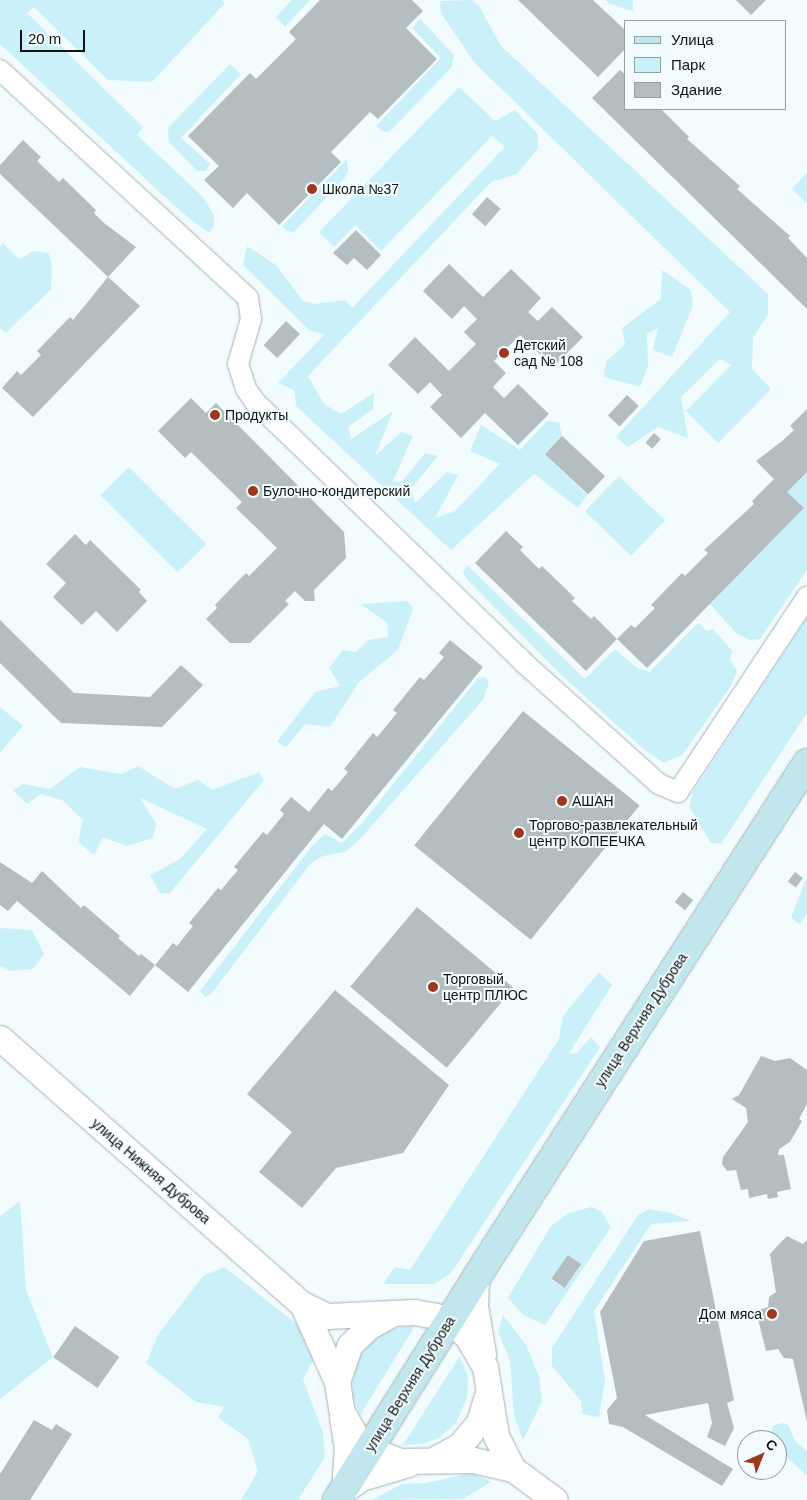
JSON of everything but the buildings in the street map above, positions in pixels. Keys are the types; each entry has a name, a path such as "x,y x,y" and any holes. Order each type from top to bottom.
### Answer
{"main road":[{"name":"улица Верхняя Дуброва","path":"341,1495 476,1278 807,762"}],"street":[{"path":"0,70 248,298 251,320 238,364 255,402 523,662 659,784 678,792 807,597"},
{"name":"улица Нижняя Дуброва","path":"0,1038 302,1304 327,1316 402,1314 449,1321 467,1336 486,1377 496,1436 513,1469"},
{"name":"улица Верхняя Дуброва","path":"337,1382 350,1345 368,1327 450,1299 476,1278"},
{"name":"улица Верхняя Дуброва","path":"341,1495 386,1469 427,1460 460,1445 480,1422 486,1377 475,1306 476,1278"},
{"name":"улица Нижняя Дуброва","path":"302,1304 337,1382 342,1412 357,1438 370,1449 386,1458 473,1460 513,1469 554,1500"},
{"name":"улица Верхняя Дуброва","path":"341,1495 346,1447 342,1412"}],"green space":[{"path":"0,0 221,0 225,3 152,82 108,80 34,7 27,13 143,127 137,135 204,198 214,216 214,226 209,233 180,211 0,44"},
{"path":"292,0 310,0 285,27 276,17"},
{"path":"472,0 479,6 501,46 768,294 768,314 753,338 752,369 771,389 718,443 686,411 731,365 720,359 681,397 688,438 658,427 628,447 616,437 730,312 474,62 441,13 440,1"},
{"path":"606,0 633,0 633,11 610,4"},
{"path":"420,19 454,55 451,68 389,132 382,131 376,126 441,58 412,28"},
{"path":"230,64 241,74 181,138 210,164 206,171 197,171 169,142 168,128"},
{"path":"459,87 495,121 515,110 538,134 538,148 517,174 491,182 308,376 324,404 341,414 374,393 373,409 348,427 351,439 393,411 375,456 401,432 413,436 393,481 401,483 425,453 438,456 411,489 415,503 447,472 458,475 435,518 455,511 500,464 470,451 481,425 520,450 547,421 559,422 562,436 545,454 587,495 578,508 534,474 451,550 296,406 294,390 278,383 325,334 310,331 243,265 247,246 276,265 303,301 313,304 345,300 352,308 505,147 492,136 381,251 355,225 334,247 319,232"},
{"path":"347,159 348,171 344,179 294,232 287,231 282,226"},
{"path":"807,173 807,204 792,189"},
{"path":"3,243 19,259 33,251 49,253 52,268 51,289 6,333 0,328 0,246"},
{"path":"662,270 691,290 693,305 672,357 653,350 658,328 647,334 648,367 640,387 604,377 606,362 625,344 622,328 661,299"},
{"path":"129,467 206,544 178,572 101,495"},
{"path":"807,472 807,570 760,639 750,640 737,634 710,604 804,508 787,492"},
{"path":"619,476 665,520 631,556 585,511"},
{"path":"467,565 585,679 615,649 637,668 650,672 698,623 707,631 713,629 732,651 730,660 737,671 731,686 682,755 664,763 647,752 561,675 466,578 463,572"},
{"path":"408,601 413,609 398,650 359,682 330,727 305,724 286,747 277,742 315,692 340,686 329,668 343,650 356,652 368,640 388,637 387,622 360,604"},
{"path":"807,617 807,713 721,844 711,843 689,806 694,790"},
{"path":"485,677 489,682 483,700 360,839 345,852 323,856 311,863 211,994 205,997 200,991 312,846 325,834 342,843 363,822 478,678"},
{"path":"0,707 23,726 0,753"},
{"path":"138,766 175,789 198,780 212,790 259,772 264,780 169,894 160,893 150,875 180,859 207,829 140,798 156,824 153,838 127,846 103,837 94,855 78,842 83,820 62,800 41,794 27,804 13,790 23,784 50,789 80,767 121,774"},
{"path":"807,876 807,914 800,924 791,918"},
{"path":"0,928 32,930 44,954 33,969 11,971 0,966"},
{"path":"599,972 612,985 569,1053 576,1054 591,1037 600,1047 451,1273 434,1284 383,1284 395,1267 410,1270 559,1039 563,1016"},
{"path":"20,1201 26,1290 53,1357 0,1399 0,1216"},
{"path":"591,1207 602,1212 611,1227 545,1325 523,1315 508,1298 551,1226 567,1214","holes":["568,1255 580,1264 564,1288 551,1280"]},
{"path":"649,1209 671,1213 691,1221 651,1224 594,1311 605,1380 599,1417 582,1414 581,1401 552,1366 552,1348 638,1215"},
{"path":"224,1267 306,1331 314,1358 303,1380 323,1432 325,1457 298,1500 241,1500 258,1471 248,1439 218,1418 224,1407 196,1402 146,1363 158,1335 203,1276"},
{"path":"503,1315 526,1345 539,1376 542,1401 523,1440 514,1416 510,1360 498,1332"},
{"path":"415,1326 360,1415 352,1395 353,1373 361,1352 373,1339 395,1328"},
{"path":"460,1356 468,1377 467,1398 456,1423 440,1437 423,1444 403,1445"},
{"path":"782,1423 788,1425 796,1442 807,1451 807,1476 787,1457 787,1430 772,1430 773,1426"},
{"path":"471,1473 491,1482 463,1499 372,1500 402,1484 426,1483"}],"place":[{"name":"Школа №37","path":"312,189"},
{"name":"Детский сад № 108","path":"504,353"},
{"name":"Продукты","path":"215,415"},
{"name":"Булочно-кондитерский","path":"253,491"},
{"name":"АШАН","path":"562,801"},
{"name":"Торгово-развлекательный центр КОПЕЕЧКА","path":"519,833"},
{"name":"Торговый центр ПЛЮС","path":"433,987"},
{"name":"Дом мяса","path":"772,1314"}]}
